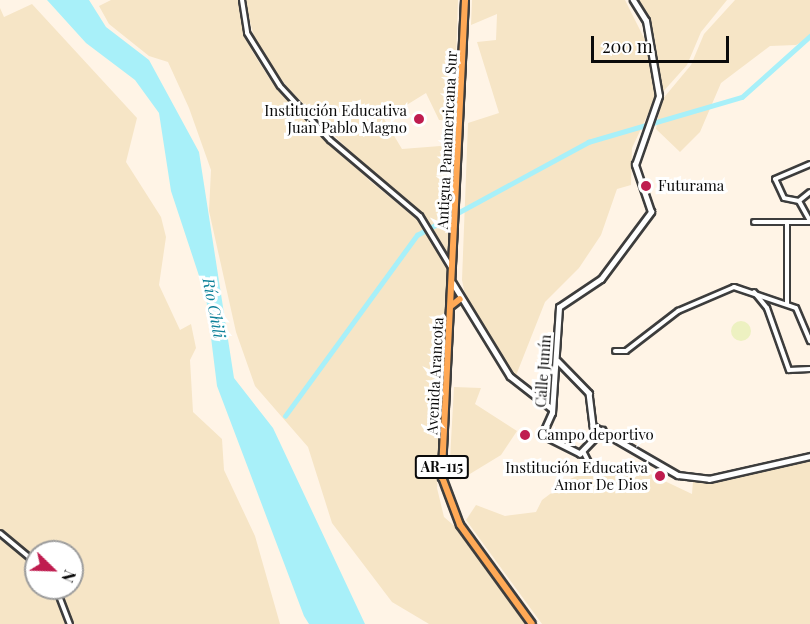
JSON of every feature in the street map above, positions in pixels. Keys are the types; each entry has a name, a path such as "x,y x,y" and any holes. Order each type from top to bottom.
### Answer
{"main road":[{"name":"Antigua Panamericana Sur","path":"452,282 465,0"},
{"name":"Avenida Arancota","path":"452,282 444,492 460,525 532,624"},
{"path":"451,306 460,299"}],"street":[{"path":"242,0 247,33 280,86 330,140 420,216 453,269"},
{"name":"Calle Junín","path":"584,453 542,435 551,408 563,300 601,279 651,212 635,165 659,96 646,21 633,0"},
{"path":"754,222 810,221 799,201 784,198 775,179 810,164"},
{"path":"799,201 810,192"},
{"path":"787,222 787,304"},
{"path":"452,282 460,299 510,376 551,408"},
{"path":"615,351 626,351 678,311 728,288 754,292 787,304 800,312 810,341"},
{"path":"754,292 767,308 789,370 810,369"},
{"path":"558,361 589,393 591,423 671,473 694,479 810,456"},
{"path":"591,467 584,453 603,430"},
{"path":"0,533 24,553"},
{"path":"61,600 70,624"}],"shaded area":[{"path":"111,0 239,0 252,51 271,81 370,181 419,221 449,270 437,488 444,517 465,535 528,624 429,624 392,602 332,523 308,447 255,386 236,332 209,211 211,170 189,108 168,62 149,56 109,24 99,6"},
{"path":"244,0 458,0 454,121 439,120 426,93 384,119 402,149 453,145 448,256 423,214 374,176 288,88 257,47"},
{"path":"472,0 625,0 647,44 655,99 632,148 631,185 617,189 601,235 579,268 545,302 515,378 465,295 462,280 468,123 499,113 477,42 496,40 497,14 471,25"},
{"path":"634,0 727,0 701,32 687,65 661,94 654,35"},
{"path":"735,0 810,0 810,38 796,45 770,46 721,83 700,132 680,152 656,129 661,101 691,65 704,34"},
{"path":"32,4 137,118 126,162 161,217 166,237 159,285 180,330 191,324 196,348 190,360 193,412 222,439 224,470 255,536 280,624 73,624 64,600 84,600 84,540 24,540 24,548 0,530 0,8 4,17"},
{"path":"454,387 481,388 475,404 517,431 501,455 460,480 458,459 450,459"},
{"path":"810,457 810,624 542,624 466,520 476,505 505,516 536,512 542,500 570,479 607,463 633,466 692,494 693,481 718,482"},
{"path":"0,536 20,548 24,554 24,600 57,600 67,624 0,624"}],"green space":[{"path":"741,321 748,324 751,331 748,338 741,341 734,338 731,331 734,324"}],"water":[{"name":"Río Chili","path":"47,0 89,0 106,27 149,60 199,152 234,378 273,428 365,624 309,624 304,616 217,386 206,297 171,191 159,113 135,80 86,43"}],"waterway":[{"path":"285,416 417,235 588,142 742,97 810,36"}],"place":[{"name":"Institución Educativa Juan Pablo Magno","path":"419,119"},
{"name":"Futurama","path":"646,186"},
{"name":"Campo deportivo","path":"525,435"},
{"name":"Institución Educativa Amor De Dios","path":"660,476"}]}
